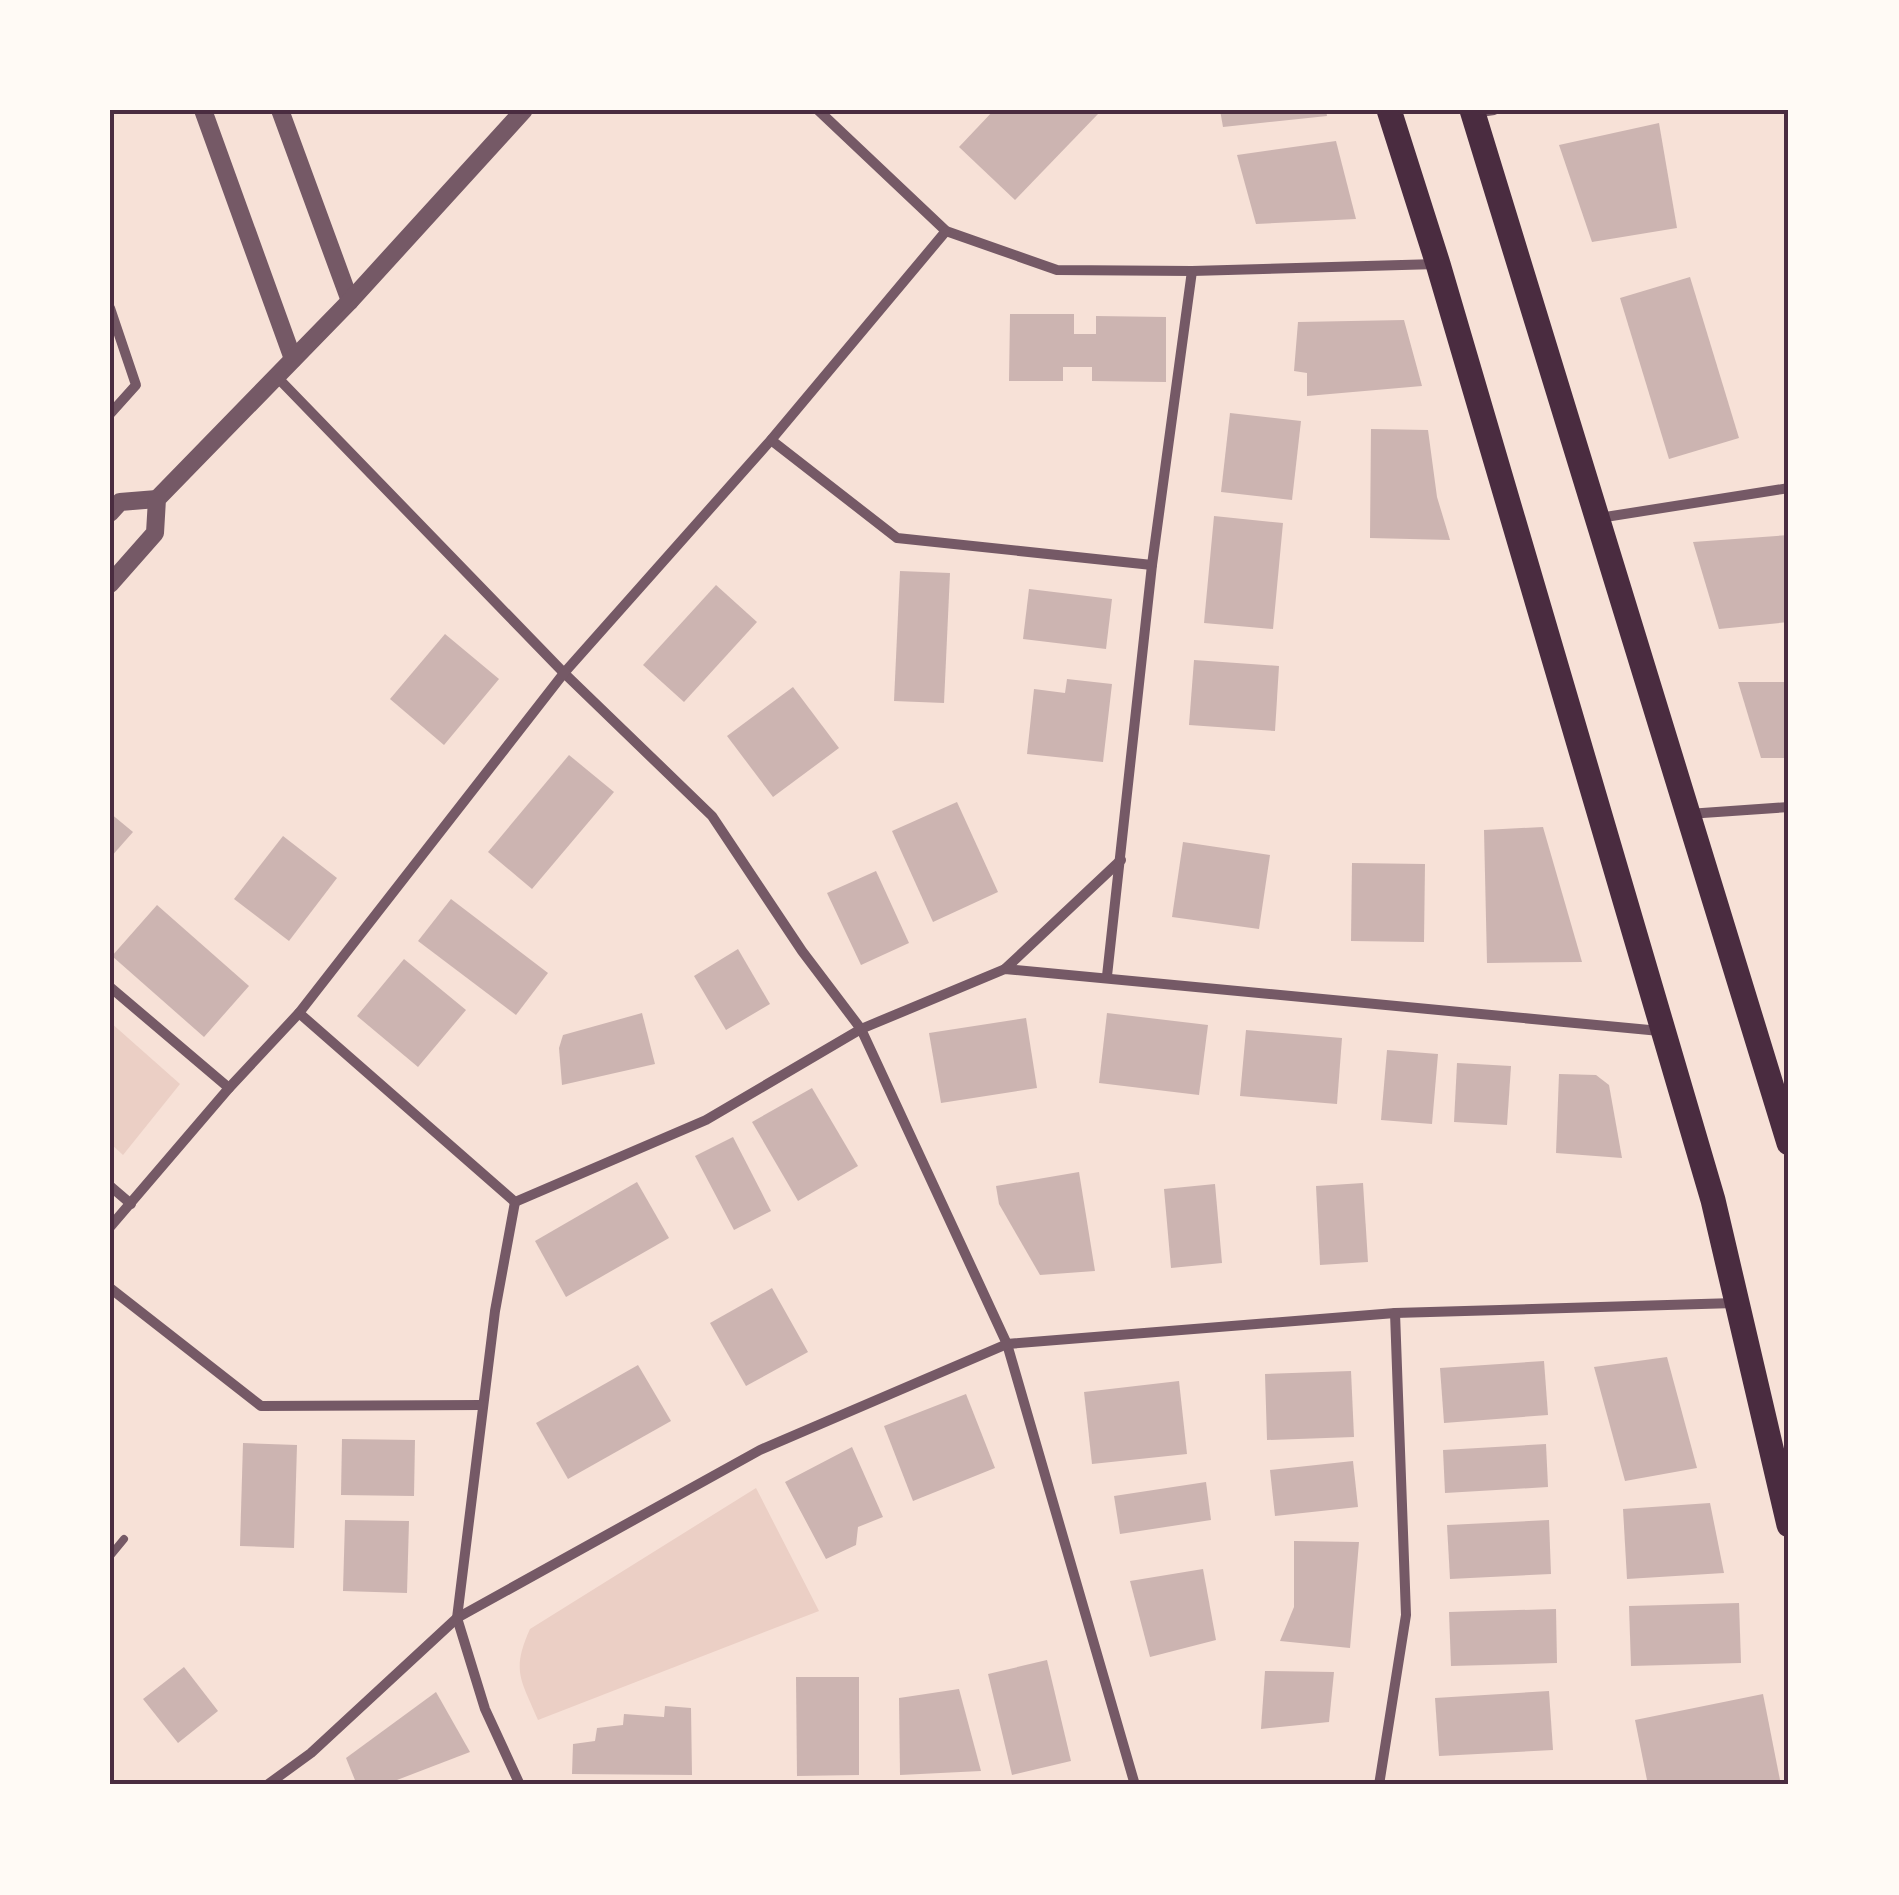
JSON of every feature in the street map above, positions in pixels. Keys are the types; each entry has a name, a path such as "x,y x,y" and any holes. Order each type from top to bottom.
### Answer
{"main road":[{"path":"1388,110 1438,264 1713,1200 1789,1525"},
{"path":"1480,111 1598,518 1789,1143"}],"street":[{"path":"203,110 293,359"},
{"path":"280,110 350,301"},
{"path":"110,584 154,533 157,499 350,301 524,110"},
{"path":"818,110 946,232 1057,270 1192,271 1438,264"},
{"path":"110,1227 299,1013 564,673 771,440 946,232"},
{"path":"1107,976 1152,565 1192,271"},
{"path":"110,308 136,386 110,414"},
{"path":"276,376 564,673 712,816 802,951 861,1029 1007,1344 1135,1785"},
{"path":"771,440 897,538 1152,565"},
{"path":"1598,518 1789,488"},
{"path":"110,513 120,502 157,499"},
{"path":"1687,814 1789,808"},
{"path":"515,1202 706,1120 861,1029 1005,969 1122,860"},
{"path":"1005,969 1664,1031"},
{"path":"110,986 229,1088"},
{"path":"299,1013 515,1202"},
{"path":"110,1186 131,1204"},
{"path":"515,1202 494,1311 458,1618 485,1710 520,1785"},
{"path":"110,1288 261,1406 482,1404"},
{"path":"266,1785 311,1753 458,1618 760,1450 1007,1344 1395,1313 1735,1303"},
{"path":"1379,1785 1406,1615 1395,1313"}],"lane":[{"path":"110,1556 124,1539"}],"shaded area":[{"path":"110,1022 180,1084 123,1155 110,1143"},
{"path":"756,1488 819,1611 538,1720 520,1675 521,1655 530,1629"}],"building":[{"path":"994,110 1094,110 1098,114 1015,200 959,147"},
{"path":"1220,110 1326,110 1327,116 1223,127"},
{"path":"1659,123 1677,228 1592,242 1559,145"},
{"path":"1336,141 1356,219 1256,224 1237,155"},
{"path":"1690,277 1739,438 1669,459 1620,298"},
{"path":"1010,314 1074,314 1074,334 1096,334 1096,316 1166,317 1166,382 1092,381 1092,367 1063,367 1063,381 1009,381"},
{"path":"1404,320 1422,386 1307,396 1307,373 1294,371 1298,322"},
{"path":"1230,413 1301,421 1292,500 1221,492"},
{"path":"1371,429 1428,430 1437,497 1450,540 1370,538"},
{"path":"1214,516 1283,523 1273,629 1204,623"},
{"path":"1789,535 1789,622 1719,629 1693,542"},
{"path":"900,571 950,573 944,703 894,701"},
{"path":"716,585 757,622 684,702 643,665"},
{"path":"1029,589 1112,599 1106,649 1023,639"},
{"path":"445,634 499,679 444,745 390,699"},
{"path":"1194,660 1279,666 1275,731 1189,725"},
{"path":"1067,679 1112,684 1103,762 1027,754 1034,689 1065,693"},
{"path":"1738,682 1789,682 1789,758 1761,758"},
{"path":"793,687 839,748 773,797 727,736"},
{"path":"569,755 614,792 532,889 488,852"},
{"path":"957,802 998,892 933,922 892,831"},
{"path":"110,813 133,832 110,858"},
{"path":"1543,827 1582,962 1487,963 1484,830"},
{"path":"283,836 337,878 289,941 234,899"},
{"path":"1183,842 1270,855 1259,929 1172,917"},
{"path":"1352,863 1425,864 1424,942 1351,941"},
{"path":"876,871 909,943 861,965 827,893"},
{"path":"451,899 548,973 516,1015 418,941"},
{"path":"157,905 249,986 204,1037 112,956"},
{"path":"738,949 770,1004 726,1030 694,976"},
{"path":"404,959 466,1010 418,1067 357,1016"},
{"path":"642,1013 655,1064 562,1085 559,1048 563,1035"},
{"path":"1107,1013 1208,1025 1199,1095 1099,1083"},
{"path":"1026,1018 1037,1088 941,1103 929,1033"},
{"path":"1246,1030 1342,1038 1337,1104 1240,1096"},
{"path":"1387,1050 1438,1054 1432,1124 1381,1120"},
{"path":"1457,1063 1511,1066 1507,1125 1454,1122"},
{"path":"1559,1074 1596,1075 1609,1085 1622,1158 1556,1153"},
{"path":"812,1088 858,1166 798,1201 752,1122"},
{"path":"733,1137 771,1211 734,1230 695,1156"},
{"path":"1079,1172 1095,1271 1040,1275 999,1204 996,1186"},
{"path":"637,1182 669,1238 566,1297 535,1241"},
{"path":"1363,1183 1368,1262 1320,1265 1316,1186"},
{"path":"1215,1184 1222,1263 1171,1268 1164,1189"},
{"path":"772,1288 808,1352 746,1386 710,1323"},
{"path":"1667,1357 1697,1468 1625,1481 1594,1367"},
{"path":"1544,1361 1548,1415 1444,1423 1440,1368"},
{"path":"638,1365 671,1421 568,1479 536,1423"},
{"path":"1351,1371 1354,1437 1267,1440 1265,1374"},
{"path":"1179,1381 1187,1454 1092,1464 1084,1392"},
{"path":"966,1394 995,1468 913,1501 884,1426"},
{"path":"342,1439 415,1440 414,1496 341,1495"},
{"path":"243,1443 297,1445 294,1548 240,1546"},
{"path":"1546,1444 1548,1487 1445,1493 1443,1450"},
{"path":"852,1447 883,1517 858,1527 856,1545 826,1559 785,1482"},
{"path":"1353,1461 1358,1507 1275,1516 1270,1470"},
{"path":"1206,1482 1211,1520 1120,1534 1114,1496"},
{"path":"1710,1503 1724,1573 1627,1579 1623,1509"},
{"path":"345,1520 409,1521 407,1593 343,1591"},
{"path":"1549,1520 1551,1574 1450,1579 1447,1525"},
{"path":"1294,1541 1359,1542 1350,1648 1280,1641 1294,1607"},
{"path":"1203,1569 1216,1640 1150,1657 1130,1581"},
{"path":"1739,1603 1741,1663 1631,1666 1629,1606"},
{"path":"1556,1609 1557,1663 1451,1666 1449,1612"},
{"path":"1047,1660 1071,1761 1012,1775 988,1674"},
{"path":"184,1667 218,1711 178,1743 143,1699"},
{"path":"1265,1671 1334,1672 1329,1722 1261,1729"},
{"path":"796,1677 859,1677 859,1775 797,1776"},
{"path":"959,1689 981,1771 900,1775 899,1698"},
{"path":"1549,1691 1553,1750 1439,1756 1435,1698"},
{"path":"436,1692 470,1752 384,1785 357,1785 346,1758"},
{"path":"1763,1694 1781,1785 1648,1785 1635,1720"},
{"path":"665,1706 691,1708 692,1775 572,1774 573,1744 595,1741 597,1728 623,1725 624,1714 664,1717"}]}
